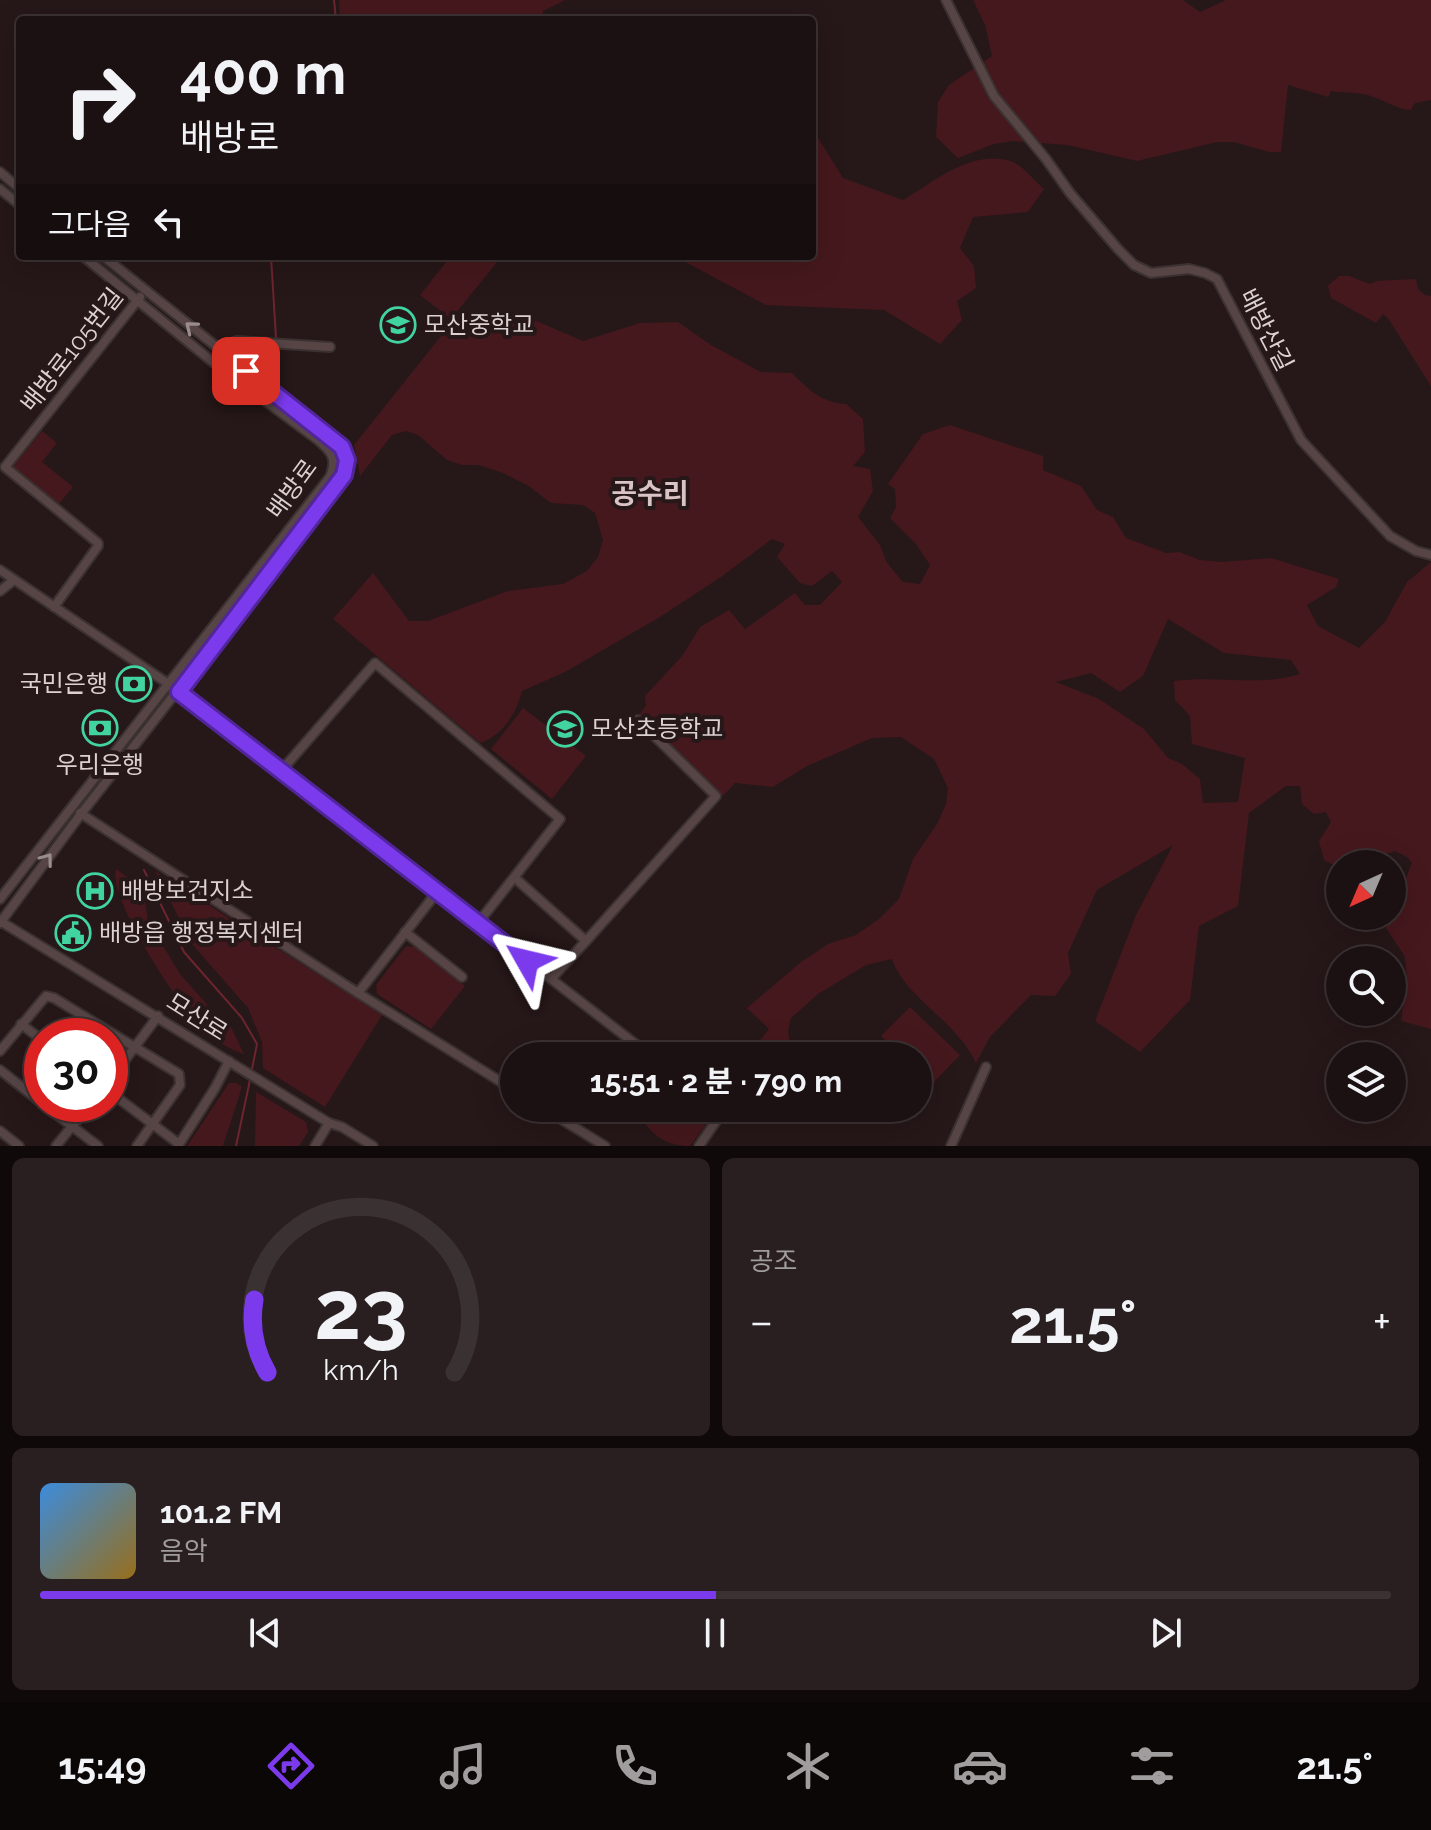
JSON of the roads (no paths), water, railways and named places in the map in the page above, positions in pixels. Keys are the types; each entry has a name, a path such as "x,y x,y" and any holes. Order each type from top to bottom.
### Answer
{"street":[{"name":"배방산길","path":"946,0 994,96 1085,211 1134,265 1151,273 1189,269 1217,279 1301,440 1390,536 1416,551 1431,555"},
{"path":"0,172 16,186"},
{"path":"0,189 16,202"},
{"name":"배방로","path":"0,899 330,477 335,463 332,452 318,440 88,260"},
{"path":"95,266 99,260"},
{"name":"배방로","path":"0,922 344,475 347,460 342,447 107,260"},
{"name":"배방로105번길","path":"54,607 98,543 5,467 145,289"},
{"path":"221,352 237,341 330,347"},
{"path":"246,371 243,361 245,352 257,344"},
{"path":"0,570 167,683 633,1042"},
{"path":"0,591 14,580"},
{"path":"281,771 375,663 560,819 478,923"},
{"path":"551,979 716,796 638,720"},
{"path":"72,807 500,1081"},
{"path":"515,878 586,941"},
{"path":"358,993 437,892"},
{"name":"모산로","path":"0,922 329,1123 342,1127 373,1146"},
{"path":"405,932 462,977"},
{"path":"0,1051 46,996 136,1047 181,1077 180,1085 137,1146"},
{"path":"128,1057 158,1016"},
{"path":"128,1106 178,1145 232,1063"},
{"path":"951,1146 986,1067"},
{"path":"0,1070 24,1089"},
{"path":"67,1122 98,1146"},
{"path":"56,1146 75,1122"},
{"path":"566,1122 605,1146"},
{"path":"699,1146 715,1122"},
{"path":"315,1146 329,1123"},
{"path":"0,1131 19,1146"}],"waterway":[{"path":"334,0 336,16"},
{"path":"271,260 276,338"},
{"path":"273,377 276,345"},
{"path":"144,870 184,952 242,1018 257,1044 251,1074"},
{"path":"236,1146 250,1080"}],"place":[{"name":"모산중학교","path":"398,325"},
{"name":"국민은행","path":"134,684"},
{"name":"우리은행","path":"100,728"},
{"name":"모산초등학교","path":"565,729"},
{"name":"배방보건지소","path":"95,891"},
{"name":"배방읍 행정복지센터","path":"73,933"}],"district":[{"name":"공수리","path":"650,493"}]}
